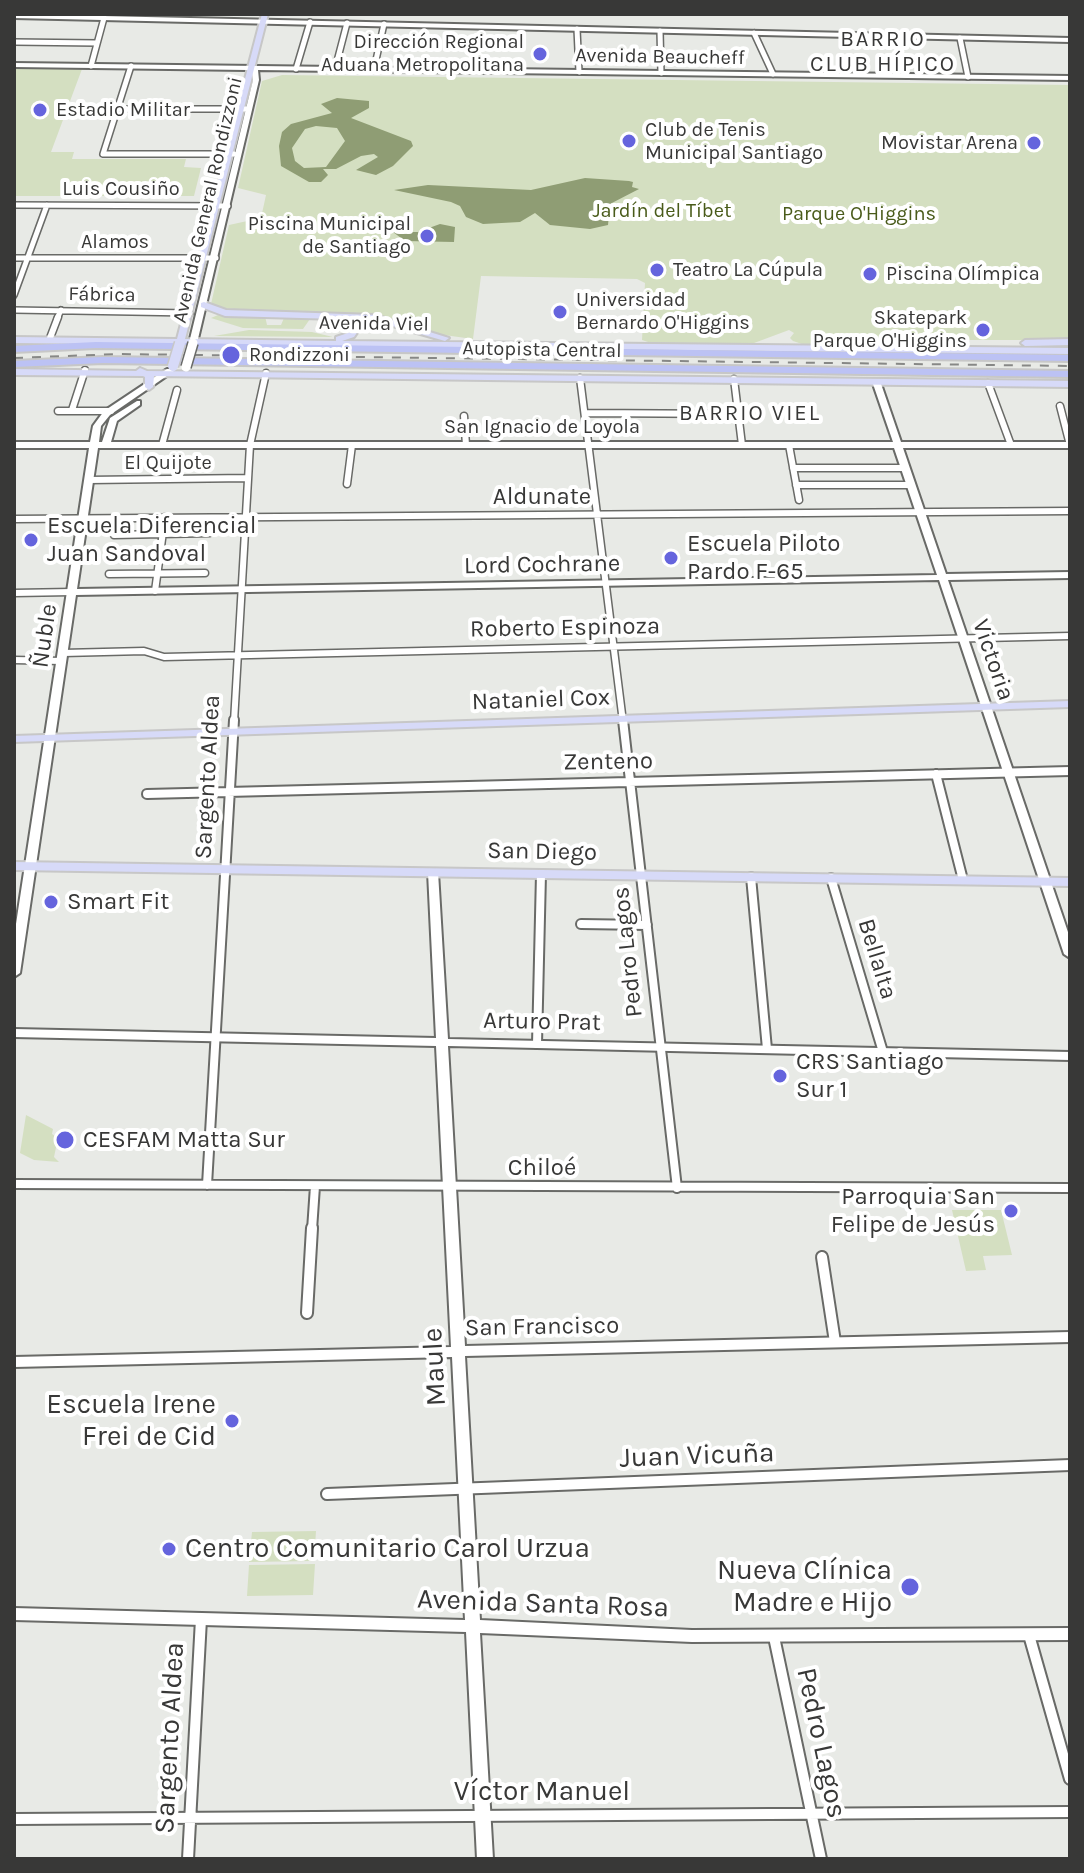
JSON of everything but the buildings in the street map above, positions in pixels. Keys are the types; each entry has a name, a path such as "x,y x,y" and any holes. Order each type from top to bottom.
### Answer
{"highway":[{"name":"Autopista Central","path":"14,345 50,342 497,352 1070,358"},
{"path":"497,352 600,346"},
{"name":"Autopista Central","path":"14,364 103,360 1070,374"},
{"path":"483,367 665,378"}],"main road":[{"path":"14,16 264,18 310,22 1070,40"},
{"name":"Avenida General Rondizzoni","path":"181,342 205,258 249,68 264,18"},
{"name":"Avenida Beaucheff","path":"14,65 1070,78"},
{"name":"Avenida General Rondizzoni","path":"194,342 256,80 255,71 249,68"},
{"path":"256,80 265,73 287,69"},
{"path":"204,305 209,310 225,313 383,319 468,343"},
{"path":"199,320 225,313"},
{"path":"332,341 348,336 356,329 354,322 335,316"},
{"name":"Avenida Viel","path":"50,342 332,341 1070,351"},
{"path":"111,411 171,369 181,342"},
{"path":"106,445 113,420 184,369 194,342"},
{"path":"862,350 1070,342"},
{"path":"14,372 184,369 266,373 1070,384"},
{"path":"140,371 150,376 149,387"},
{"name":"Victoria","path":"876,381 1070,954"},
{"name":"Ñuble","path":"14,973 97,426 111,411"},
{"name":"San Ignacio de Loyola","path":"14,445 1070,445"},
{"name":"Lord Cochrane","path":"72,592 1070,575"},
{"name":"Nataniel Cox","path":"14,739 1070,704"},
{"name":"San Diego","path":"14,866 1070,882"},
{"name":"Maule","path":"433,872 452,1187 485,1859"},
{"name":"Arturo Prat","path":"14,1033 1070,1056"},
{"name":"San Francisco","path":"14,1362 1070,1337"},
{"name":"Avenida Santa Rosa","path":"14,1614 774,1637 1070,1634"}],"street":[{"path":"91,66 104,18"},
{"path":"296,69 310,22"},
{"path":"335,69 347,23"},
{"path":"374,69 384,24"},
{"path":"577,29 579,72"},
{"path":"660,31 661,73"},
{"path":"754,33 773,74"},
{"path":"960,38 968,77"},
{"path":"14,42 97,43"},
{"path":"131,66 103,154 239,154"},
{"path":"117,109 249,109"},
{"name":"Luis Cousiño","path":"14,205 228,206"},
{"path":"14,295 47,205"},
{"name":"Alamos","path":"14,258 216,258"},
{"name":"Fábrica","path":"14,310 190,313"},
{"path":"50,342 61,310"},
{"path":"72,410 85,370"},
{"name":"Sargento Aldea","path":"207,1185 250,445 266,373"},
{"name":"Pedro Lagos","path":"580,378 591,445 677,1188"},
{"path":"734,379 742,445"},
{"path":"988,383 1011,445"},
{"path":"162,445 177,390"},
{"path":"1060,406 1070,445"},
{"path":"58,411 111,411"},
{"path":"586,413 738,414"},
{"path":"464,416 466,445"},
{"path":"347,484 352,445"},
{"path":"789,445 799,500"},
{"path":"793,468 906,468"},
{"name":"El Quijote","path":"89,480 248,478"},
{"path":"796,485 912,485"},
{"name":"Aldunate","path":"14,519 1070,511"},
{"path":"155,591 165,517"},
{"path":"114,535 210,533"},
{"path":"109,574 205,573"},
{"name":"Lord Cochrane","path":"14,593 72,592"},
{"name":"Roberto Espinoza","path":"14,660 140,651 160,657 237,656 1070,636"},
{"name":"Zenteno","path":"147,794 1070,771"},
{"path":"936,774 963,880"},
{"path":"537,1044 541,874"},
{"path":"751,877 767,1049"},
{"name":"Bellalta","path":"831,878 883,1052"},
{"path":"581,924 647,925"},
{"name":"Chiloé","path":"14,1184 1070,1188"},
{"path":"307,1313 315,1186"},
{"path":"822,1257 835,1342"},
{"name":"Juan Vicuña","path":"327,1494 1070,1465"},
{"name":"Sargento Aldea","path":"188,1859 201,1619"},
{"path":"1029,1635 1070,1779"},
{"name":"Pedro Lagos","path":"774,1637 821,1859"},
{"name":"Víctor Manuel","path":"14,1819 1070,1812"}],"green space":[{"name":"Estadio Militar","path":"14,68 82,69 51,152 74,152 72,159 186,159 184,167 201,168 194,196 14,196"},
{"name":"Parque O'Higgins","path":"282,75 1070,85 1070,340 895,340 895,345 805,345 793,341 790,338 794,333 789,330 746,346 654,344 642,340 645,283 637,279 481,276 473,339 437,334 376,316 218,309 211,304 229,225 261,218 266,195 238,188 262,81"},
{"path":"218,315 265,316 267,325 281,325 284,318 310,319 303,329 243,328 211,318"},
{"path":"249,330 312,332 333,337 214,336"},
{"path":"26,1115 53,1129 52,1134 58,1138 54,1157 59,1162 34,1160 20,1153"},
{"path":"952,1210 1001,1210 1012,1255 983,1256 986,1270 966,1271"},
{"path":"316,1531 314,1561 249,1562 252,1532"},
{"path":"315,1564 313,1595 247,1596 249,1565"}],"shaded area":[{"path":"337,98 369,101 369,108 351,118 411,141 413,146 393,166 376,175 356,170 378,157 374,154 361,156 336,169 323,169 328,175 321,182 309,182 281,166 279,146 282,132 291,124 332,113 321,104","holes":["316,126 337,128 345,141 326,167 304,168 295,161 292,148 305,129"]},
{"path":"585,178 629,181 633,182 632,187 639,189 610,204 608,225 590,229 550,225 535,213 520,222 483,224 466,217 460,206 451,202 394,190 428,185 531,190"},
{"name":"Piscina Municipal de Santiago","path":"440,224 455,227 454,242 405,241 393,232 418,232"}],"railway":[{"path":"14,358 118,354 1070,366"}],"place":[{"name":"Dirección Regional Aduana Metropolitana","path":"540,54"},
{"name":"Estadio Militar","path":"40,110"},
{"name":"Club de Tenis Municipal Santiago","path":"629,141"},
{"name":"Movistar Arena","path":"1034,143"},
{"name":"Piscina Municipal de Santiago","path":"427,236"},
{"name":"Teatro La Cúpula","path":"657,270"},
{"name":"Piscina Olímpica","path":"870,274"},
{"name":"Universidad Bernardo O'Higgins","path":"560,312"},
{"name":"Skatepark Parque O'Higgins","path":"983,330"},
{"name":"Rondizzoni","path":"231,355"},
{"name":"Escuela Diferencial Juan Sandoval","path":"31,540"},
{"name":"Escuela Piloto Pardo F-65","path":"671,558"},
{"name":"Smart Fit","path":"51,902"},
{"name":"CRS Santiago Sur 1","path":"780,1076"},
{"name":"CESFAM Matta Sur","path":"65,1140"},
{"name":"Parroquia San Felipe de Jesús","path":"1011,1211"},
{"name":"Escuela Irene Frei de Cid","path":"232,1421"},
{"name":"Centro Comunitario Carol Urzua","path":"169,1549"},
{"name":"Nueva Clínica Madre e Hijo","path":"910,1587"}],"district":[{"name":"BARRIO CLUB HÍPICO","path":"883,52"},
{"name":"BARRIO VIEL","path":"750,414"}],"park label":[{"name":"Jardín del Tíbet","path":"662,211"}]}
